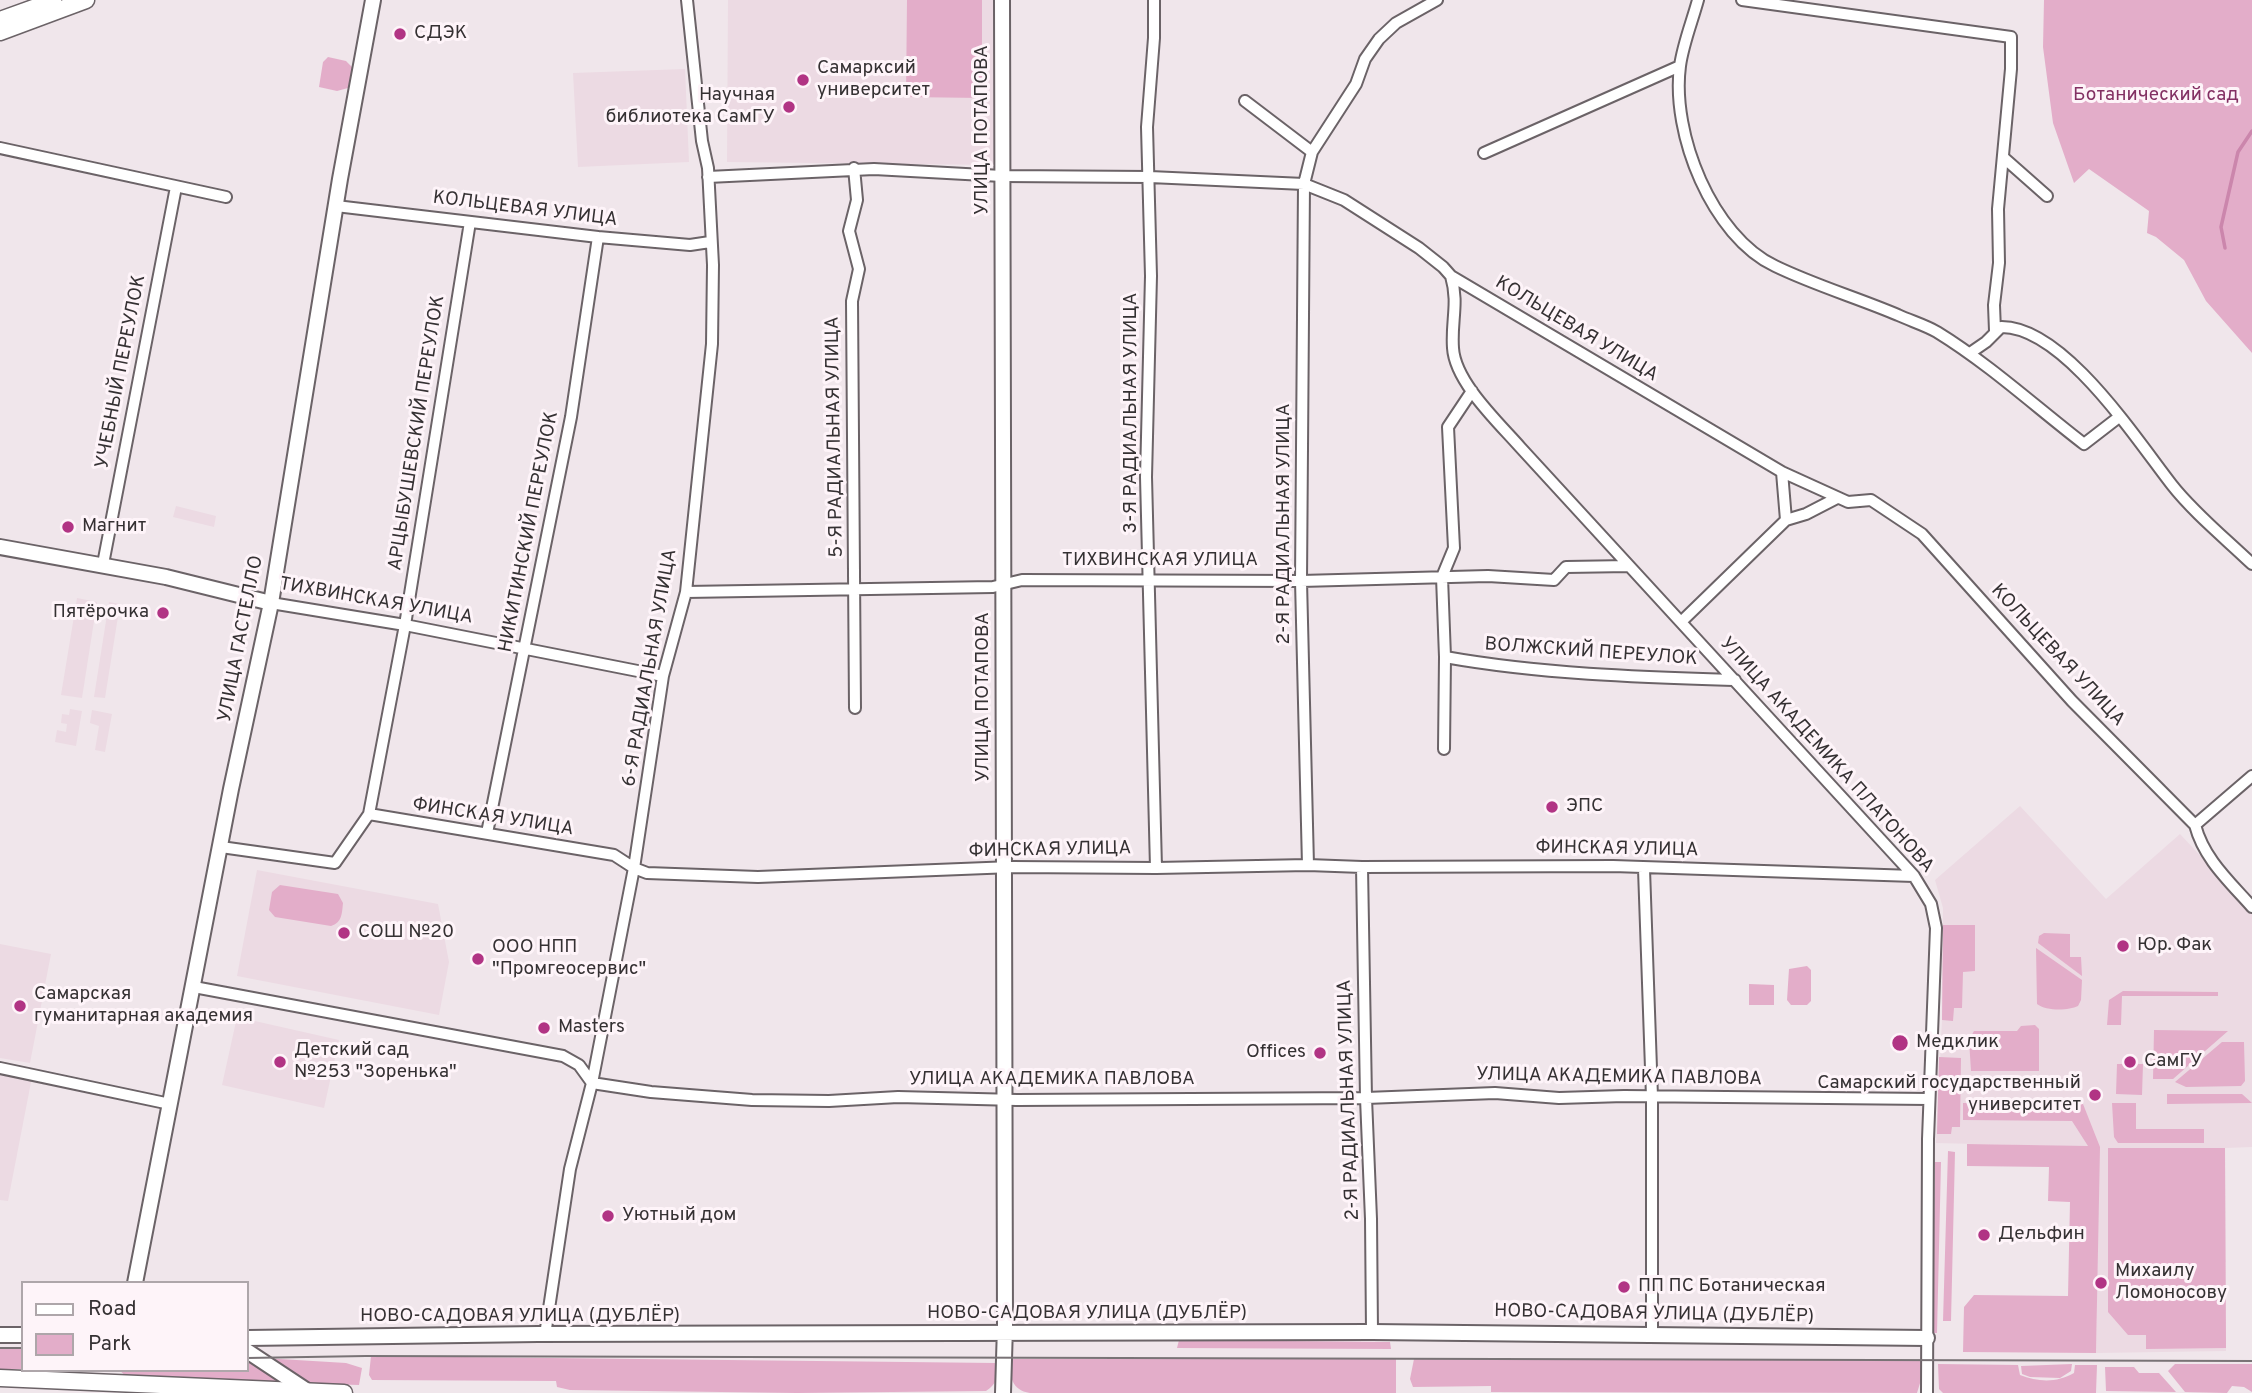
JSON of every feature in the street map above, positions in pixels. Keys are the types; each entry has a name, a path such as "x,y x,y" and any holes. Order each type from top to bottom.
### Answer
{"main road":[{"path":"0,9 23,0"},
{"path":"0,20 55,0"},
{"path":"0,32 86,0"},
{"path":"0,1378 239,1391 306,1390 344,1393"}],"street":[{"name":"УЛИЦА ГАСТЕЛЛО","path":"135,1281 271,603 335,206 373,0"},
{"name":"6-Я РАДИАЛЬНАЯ УЛИЦА","path":"545,1335 570,1169 592,1083 634,868 663,676 686,592 712,344 713,265 708,177 687,0"},
{"name":"УЛИЦА ПОТАПОВА","path":"1002,0 1003,1393"},
{"name":"3-Я РАДИАЛЬНАЯ УЛИЦА","path":"1153,0 1154,38 1147,127 1151,276 1146,477 1156,868"},
{"name":"2-Я РАДИАЛЬНАЯ УЛИЦА","path":"1308,864 1301,581 1304,184 1312,152 1356,84 1365,59 1379,39 1396,23 1437,0"},
{"path":"1698,0 1680,66 1679,102 1686,138 1701,179 1720,216 1741,243 1773,265 1936,331 1970,353 2084,444 2119,416"},
{"path":"1741,0 2011,37 2011,69 1998,209 1999,263 1994,305 1995,331"},
{"path":"1484,153 1680,66"},
{"path":"1245,100 1312,152"},
{"path":"0,148 226,197"},
{"path":"2004,158 2047,196"},
{"name":"КОЛЬЦЕВАЯ УЛИЦА","path":"708,177 854,169 1002,176 1150,177 1304,184 1344,200 1419,248 1451,276 1782,472 1848,502 1871,500 1922,534 2072,701 2195,825 2207,855 2252,907"},
{"name":"5-Я РАДИАЛЬНАЯ УЛИЦА","path":"854,169 857,200 849,231 859,269 852,301 855,708"},
{"name":"УЧЕБНЫЙ ПЕРЕУЛОК","path":"103,564 176,187"},
{"name":"КОЛЬЦЕВАЯ УЛИЦА","path":"335,206 598,237 690,245 710,242"},
{"name":"АРЦЫБУШЕВСКИЙ ПЕРЕУЛОК","path":"369,814 405,625 470,222"},
{"name":"НИКИТИНСКИЙ ПЕРЕУЛОК","path":"487,833 571,417 598,237"},
{"name":"УЛИЦА АКАДЕМИКА ПЛАТОНОВА","path":"1451,276 1456,294 1452,346 1454,357 1472,391 1520,447 1914,876 1931,904 1936,928 1929,1099 1927,1393"},
{"path":"1970,353 2001,327 2013,327 2048,343 2067,358 2119,416 2174,487 2252,564"},
{"path":"1444,749 1442,577 1454,548 1448,427 1472,391"},
{"path":"1782,472 1786,520"},
{"path":"1681,622 1786,520 1806,514 1838,498"},
{"name":"ТИХВИНСКАЯ УЛИЦА","path":"0,547 166,577 271,603 405,625 663,676"},
{"name":"ТИХВИНСКАЯ УЛИЦА","path":"686,592 993,587 1022,580 1301,581 1488,576 1554,579 1566,567 1629,566"},
{"name":"ВОЛЖСКИЙ ПЕРЕУЛОК","path":"1445,657 1490,665 1653,678 1735,680"},
{"path":"2195,825 2252,776"},
{"path":"220,848 335,863 369,814"},
{"name":"ФИНСКАЯ УЛИЦА","path":"369,814 614,855 647,873 758,877 1004,868 1308,864 1362,867 1613,866 1914,876"},
{"name":"2-Я РАДИАЛЬНАЯ УЛИЦА","path":"1362,867 1372,1332"},
{"path":"1644,869 1652,1097 1652,1333"},
{"path":"194,987 563,1056 579,1065 592,1083"},
{"path":"0,1068 170,1104"},
{"name":"УЛИЦА АКАДЕМИКА ПАВЛОВА","path":"592,1083 651,1092 752,1100 829,1101 898,1097 1004,1100 1366,1098 1495,1093 1559,1098 1929,1099"},
{"name":"НОВО-САДОВАЯ УЛИЦА (ДУБЛЁР)","path":"248,1338 1372,1332 1927,1338"},
{"path":"0,1335 21,1335"},
{"path":"248,1352 306,1390"}],"shaded area":[{"path":"728,0 998,0 998,165 727,162"},
{"path":"685,69 689,162 578,167 573,73"},
{"path":"176,506 216,516 214,527 173,517"},
{"path":"77,598 97,602 82,698 61,695"},
{"path":"109,602 120,604 105,698 94,697"},
{"path":"70,709 82,711 76,746 55,742 57,730 66,732 67,724 61,723 62,714 69,715"},
{"path":"92,710 112,714 105,752 95,750 99,726 90,723"},
{"name":"Самарский государственный университет","path":"2020,806 2106,899 2180,834 2252,911 2252,1147 2225,1148 2226,1351 2096,1353 2099,1147 1936,1143 1942,1020 1943,908 1935,880"},
{"name":"СОШ №20","path":"257,870 438,904 449,962 439,1015 237,976"},
{"name":"Самарская гуманитарная академия","path":"0,944 51,954 30,1063 0,1058"},
{"name":"Детский сад №253 \"Зоренька\"","path":"237,1017 339,1040 324,1108 222,1085"},
{"name":"Самарская гуманитарная академия","path":"0,1071 32,1077 8,1201 0,1200"}],"green space":[{"path":"907,0 982,0 982,98 906,97"},
{"name":"Ботанический сад","path":"2044,0 2252,0 2252,353 2206,301 2184,260 2147,233 2149,211 2089,169 2074,183 2053,123 2043,47"},
{"path":"328,57 346,61 353,68 348,88 337,91 319,87 323,62"},
{"path":"280,885 338,894 343,903 339,920 331,926 275,917 269,910 272,892"},
{"path":"1943,925 1975,925 1975,971 1963,972 1962,1008 1954,1008 1953,1021 1942,1020"},
{"path":"2044,933 2070,934 2070,957 2081,957 2082,976 2038,943 2039,936"},
{"path":"2036,948 2082,980 2078,1006 2057,1009 2037,1004"},
{"path":"1807,966 1811,970 1811,1001 1807,1005 1791,1005 1787,1000 1789,969"},
{"path":"1749,984 1774,985 1774,1005 1749,1005"},
{"path":"2123,991 2218,992 2218,996 2122,996 2121,1025 2107,1025 2109,1000"},
{"path":"2035,1025 2039,1029 2039,1071 1971,1071 1969,1040 1974,1031 2017,1031 2021,1026"},
{"path":"2154,1030 2228,1031 2173,1079 2153,1079"},
{"path":"2222,1042 2244,1042 2245,1081 2241,1086 2186,1087 2175,1082"},
{"path":"1939,1057 1961,1058 1960,1127 1952,1127 1951,1134 1937,1134"},
{"path":"2117,1064 2143,1064 2142,1095 2116,1094"},
{"path":"2167,1094 2242,1094 2252,1103 2167,1104"},
{"path":"1963,1103 2083,1104 2100,1147 2096,1353 1963,1352 1964,1307 1974,1295 2068,1296 2070,1202 2048,1201 2049,1167 1967,1166 1967,1144 2088,1146 2072,1121 1963,1120"},
{"path":"2112,1103 2136,1103 2136,1129 2204,1129 2204,1143 2118,1143 2114,1137"},
{"path":"2108,1148 2225,1148 2226,1348 2146,1349 2146,1335 2128,1335 2108,1312"},
{"path":"1948,1151 1955,1152 1951,1321 1943,1321"},
{"path":"1935,1162 1941,1162 1937,1333 1932,1333"},
{"path":"1179,1340 1390,1342 1391,1349 1177,1348"},
{"path":"0,1349 21,1349 21,1369 0,1369"},
{"path":"371,1356 995,1363 998,1375 993,1386 986,1391 797,1393 570,1390 557,1387 556,1381 372,1380 369,1375"},
{"path":"248,1357 346,1363 362,1368 359,1385 127,1377 121,1372 248,1372"},
{"path":"1009,1359 1396,1359 1396,1393 1030,1393 1015,1385"},
{"path":"1414,1359 1927,1360 1917,1393 1491,1392 1491,1386 1413,1387 1410,1379"},
{"path":"1938,1364 2018,1365 2020,1375 2047,1380 2061,1379 2074,1373 2075,1365 2097,1365 2096,1393 1943,1393 1939,1389"},
{"path":"2072,1364 2071,1371 2060,1378 2030,1377 2022,1374 2021,1366"},
{"path":"2175,1364 2252,1364 2252,1392 2244,1387 2232,1386 2227,1393 2185,1392 2168,1371"},
{"path":"2105,1367 2134,1367 2139,1373 2159,1373 2176,1392 2106,1391"}],"waterway":[{"path":"2225,248 2221,227 2238,152 2252,131"}],"tram line":[{"path":"0,1348 21,1348"},
{"path":"248,1358 366,1356 2252,1361"}],"place":[{"name":"СДЭК","path":"400,34"},
{"name":"Самарксий университет","path":"803,80"},
{"name":"Научная библиотека СамГУ","path":"789,107"},
{"name":"Магнит","path":"68,527"},
{"name":"Пятёрочка","path":"163,613"},
{"name":"ЭПС","path":"1552,807"},
{"name":"СОШ №20","path":"344,933"},
{"name":"Юр. Фак","path":"2123,946"},
{"name":"ООО НПП \"Промгеосервис\"","path":"478,959"},
{"name":"Самарская гуманитарная академия","path":"20,1006"},
{"name":"Masters","path":"544,1028"},
{"name":"Медклик","path":"1900,1043"},
{"name":"Offices","path":"1320,1053"},
{"name":"Детский сад №253 \"Зоренька\"","path":"280,1062"},
{"name":"СамГУ","path":"2130,1062"},
{"name":"Самарский государственный университет","path":"2095,1095"},
{"name":"Уютный дом","path":"608,1216"},
{"name":"Дельфин","path":"1984,1235"},
{"name":"Михаилу Ломоносову","path":"2101,1283"},
{"name":"ПП ПС Ботаническая","path":"1624,1287"}]}
